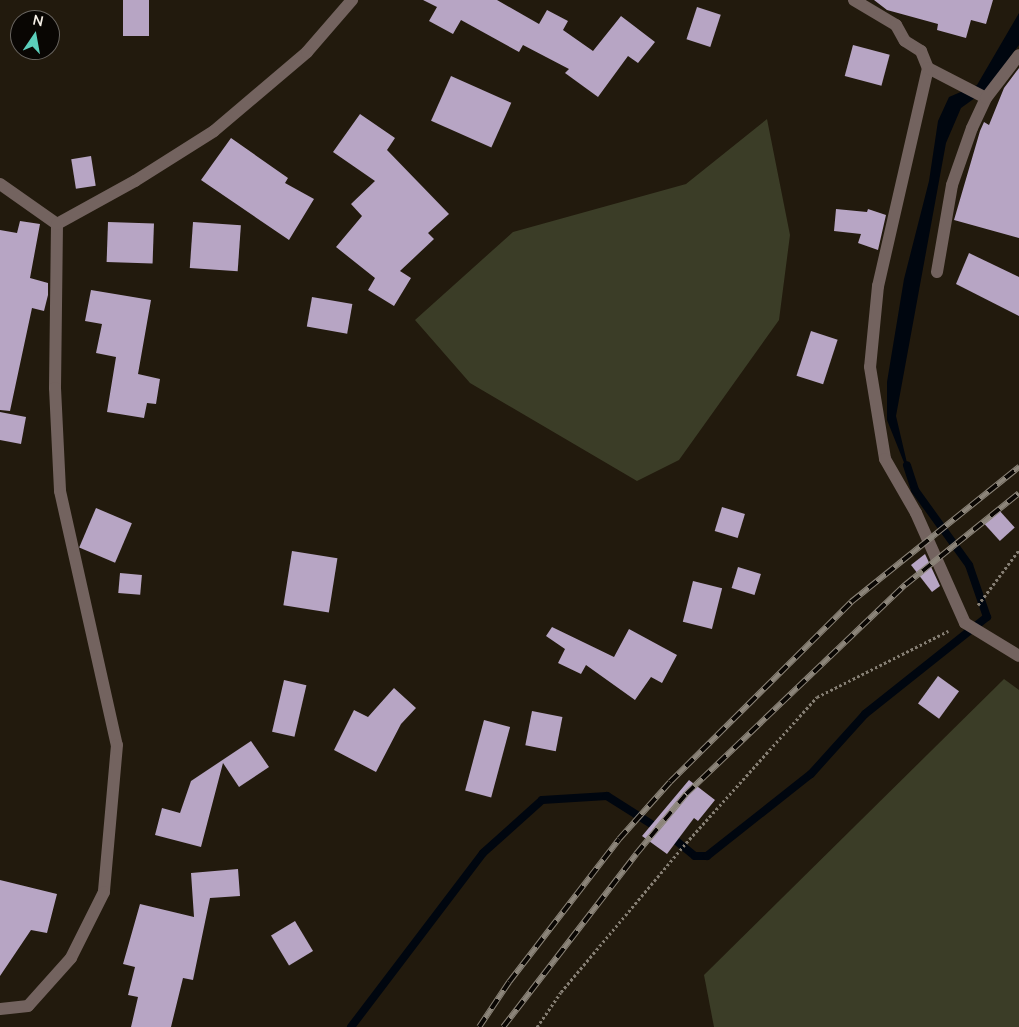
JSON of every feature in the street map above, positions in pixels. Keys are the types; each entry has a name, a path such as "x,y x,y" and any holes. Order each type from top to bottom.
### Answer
{"street":[{"path":"58,224 135,181 214,131 307,52 352,0"},
{"path":"854,0 896,25 905,40 921,51 928,68 878,286 870,367 885,459 913,507 965,623 1019,656"},
{"path":"937,272 952,186 986,98 1019,55"},
{"path":"928,68 986,98"},
{"path":"0,184 58,224"},
{"path":"0,1009 28,1006 71,958 104,892 117,754 117,745 60,491 54,388 58,224"}],"path":[{"path":"538,1027 561,992 686,843 817,697 965,623 1019,550"}],"green space":[{"path":"767,119 790,235 779,320 679,460 637,481 470,383 415,320 513,232 686,184"},
{"path":"1004,679 1019,690 1019,1027 714,1027 704,975"}],"shaded area":[{"path":"1019,13 1019,45 986,90 961,108 946,143 896,416 911,480 887,420 887,382 904,279 929,181 938,121 949,97 977,85"}],"building":[{"path":"123,0 149,0 149,36 123,36"},
{"path":"423,0 497,0 539,24 547,10 568,21 563,30 593,51 621,16 655,42 638,63 628,56 598,97 565,73 569,69 523,45 519,52 461,20 453,34 429,21 437,7"},
{"path":"874,0 993,0 986,24 971,20 966,38 937,30 938,24 887,10"},
{"path":"697,7 721,15 710,47 686,39"},
{"path":"853,45 890,55 881,86 845,76"},
{"path":"1019,68 1019,238 954,220 980,131 984,122 989,125 1004,88"},
{"path":"451,76 511,103 491,148 431,121"},
{"path":"360,114 395,138 387,150 449,214 428,233 434,239 400,271 411,278 394,306 368,290 375,278 336,247 362,216 351,204 375,181 333,152"},
{"path":"231,138 288,178 285,183 314,199 289,240 201,180"},
{"path":"91,156 96,186 76,189 71,159"},
{"path":"836,209 867,212 868,209 886,215 878,250 858,243 861,234 834,231"},
{"path":"20,221 40,224 30,278 48,283 48,295 44,311 32,308 10,411 0,410 0,230 17,233"},
{"path":"108,222 154,224 153,264 107,262"},
{"path":"193,222 241,225 238,271 190,268"},
{"path":"969,253 1019,277 1019,316 956,284"},
{"path":"91,290 151,300 138,374 160,379 156,404 147,403 144,418 107,412 116,357 96,353 102,324 85,321"},
{"path":"312,297 352,304 347,334 307,327"},
{"path":"811,331 838,340 823,384 796,376"},
{"path":"0,412 26,417 21,444 0,440"},
{"path":"722,507 745,514 738,538 715,531"},
{"path":"96,508 132,523 115,563 79,548"},
{"path":"998,509 1015,528 1000,541 983,522"},
{"path":"292,551 337,558 329,613 283,605"},
{"path":"925,554 940,586 932,592 911,565"},
{"path":"738,567 761,574 755,595 732,588"},
{"path":"120,573 142,575 140,595 118,593"},
{"path":"693,581 722,588 712,629 683,622"},
{"path":"552,627 614,657 629,629 677,655 662,683 651,677 635,700 586,665 581,674 558,663 565,649 546,636"},
{"path":"938,676 959,691 939,719 918,704"},
{"path":"284,680 306,685 294,737 272,732"},
{"path":"394,688 416,708 401,724 376,772 334,750 354,710 368,717"},
{"path":"532,711 562,717 556,751 525,745"},
{"path":"484,720 510,727 491,798 465,791"},
{"path":"251,741 269,767 239,787 223,763 201,847 155,835 162,808 180,813 191,781"},
{"path":"689,780 715,800 698,821 694,818 667,854 642,836"},
{"path":"238,869 240,896 210,898 193,980 183,978 171,1027 131,1027 138,997 128,995 135,967 123,964 140,904 194,917 191,873"},
{"path":"0,880 57,894 47,933 31,930 0,976"},
{"path":"295,921 313,951 289,965 271,935"}],"waterway":[{"path":"669,835 695,856 707,856 811,774 865,714 987,617 969,565 915,490 907,465"},
{"path":"351,1027 483,853 542,800 607,796 659,829"}],"railway":[{"path":"479,1027 509,982 619,839 670,782 851,602 1019,467"},
{"path":"503,1027 636,854 686,794 905,585 1019,493"}]}
